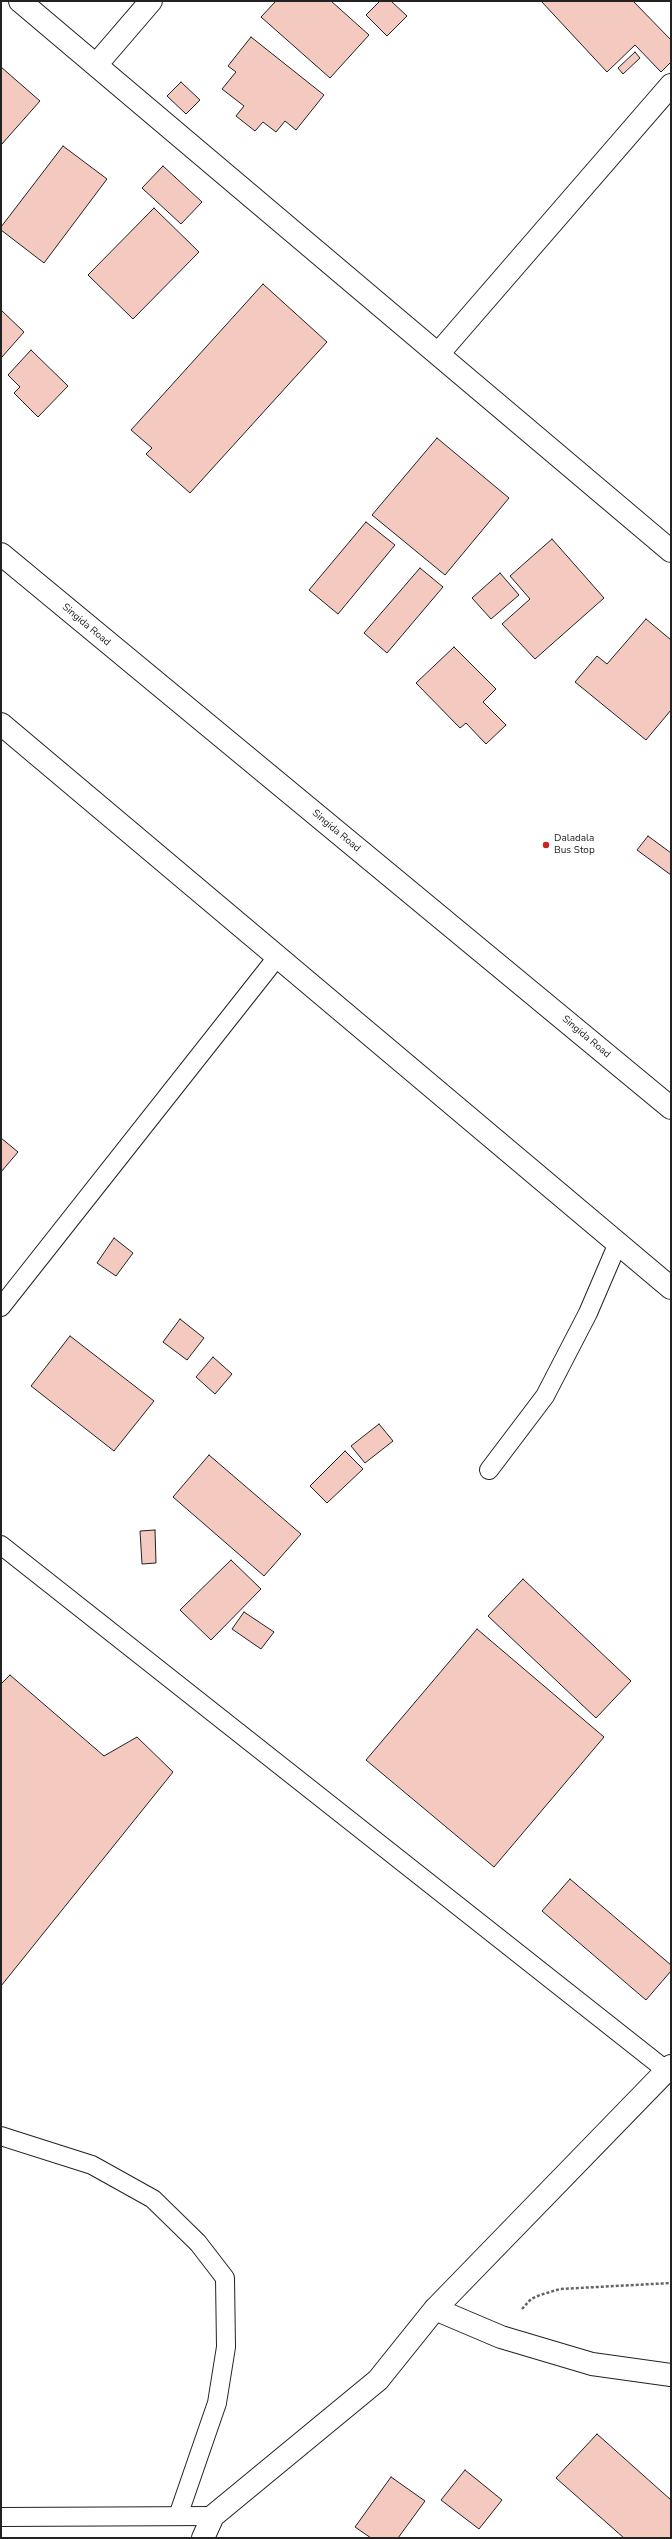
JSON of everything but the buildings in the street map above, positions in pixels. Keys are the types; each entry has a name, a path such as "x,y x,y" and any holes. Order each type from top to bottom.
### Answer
{"main road":[{"path":"20,1 671,552"},
{"path":"96,65 151,1"},
{"path":"438,354 671,85"},
{"name":"Singida Road","path":"1,554 671,1108"},
{"path":"1,724 671,1288"},
{"path":"203,2538 213,2516 378,2380 435,2309 669,2069"},
{"path":"435,2309 501,2337 592,2364 671,2375"}],"lane":[{"path":"1,1307 278,956"},
{"path":"489,1470 545,1396 588,1313 618,1243"},
{"path":"1,1546 669,2069"},
{"path":"1,2136 92,2166 153,2199 198,2243 225,2278 226,2347 217,2403 178,2516"},
{"path":"1,2517 213,2516"}],"path":[{"path":"501,2337 531,2299 540,2295 560,2289 671,2283"}],"place":[{"name":"Daladala Bus Stop","path":"546,845"}]}
